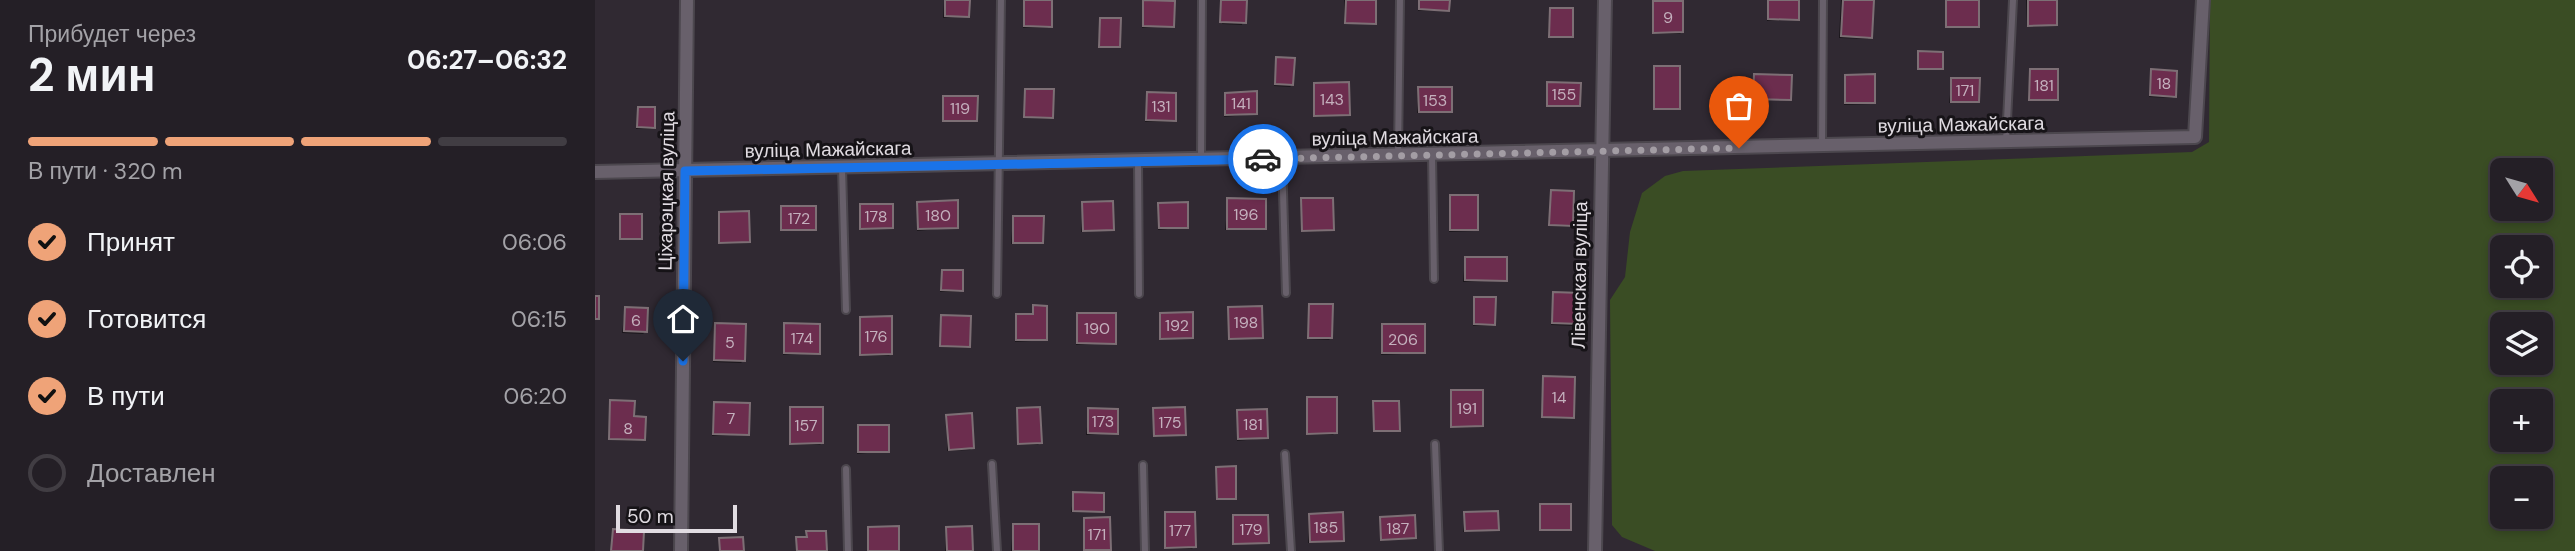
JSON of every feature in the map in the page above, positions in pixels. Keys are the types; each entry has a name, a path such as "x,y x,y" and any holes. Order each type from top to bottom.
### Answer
{"street":[{"name":"Ціхарэцкая вуліца","path":"681,551 687,0"},
{"name":"Лівенская вуліца","path":"1595,551 1600,152 1605,0"},
{"name":"вуліца Мажайскага","path":"595,172 2195,137 2203,0"}],"lane":[{"path":"997,294 996,164 1001,0"},
{"path":"1201,160 1202,0"},
{"path":"1398,156 1400,0"},
{"path":"1822,146 1823,0"},
{"path":"2006,142 2013,0"},
{"path":"1433,155 1434,279"},
{"path":"1282,158 1286,293"},
{"path":"1138,161 1139,294"},
{"path":"842,168 846,310"},
{"path":"1435,444 1439,551"},
{"path":"1285,454 1291,551"},
{"path":"992,464 997,551"},
{"path":"1143,465 1145,551"},
{"path":"846,469 848,551"}],"green space":[{"path":"2210,0 2575,0 2575,551 1655,551 1622,537 1612,525 1610,300 1625,277 1630,232 1642,193 1665,176 1683,171 2192,152 2209,142"}],"building":[{"path":"945,0 970,0 969,17 945,16"},
{"path":"1024,0 1052,0 1052,27 1024,26"},
{"path":"1143,0 1175,1 1174,27 1143,26"},
{"path":"1221,0 1247,0 1246,23 1220,22"},
{"path":"1346,0 1376,0 1376,24 1345,23"},
{"path":"1419,0 1450,0 1449,11 1419,9"},
{"path":"1768,0 1799,0 1799,20 1768,19"},
{"path":"1843,0 1874,0 1872,38 1841,36"},
{"path":"1946,0 1979,0 1979,27 1946,27"},
{"path":"2028,0 2057,0 2057,25 2028,26"},
{"path":"1653,1 1683,1 1683,32 1653,33"},
{"path":"1550,8 1573,8 1573,37 1549,37"},
{"path":"1100,18 1121,18 1120,47 1099,47"},
{"path":"1918,51 1943,52 1943,69 1918,69"},
{"path":"1276,57 1295,58 1293,85 1275,84"},
{"path":"1654,66 1680,66 1680,109 1654,109"},
{"path":"2030,69 2058,69 2058,100 2029,100"},
{"path":"2151,69 2177,71 2176,97 2150,95"},
{"path":"1754,74 1792,75 1791,100 1753,99"},
{"path":"1875,74 1875,103 1845,103 1845,75"},
{"path":"1951,78 1980,78 1979,102 1951,102"},
{"path":"1349,82 1350,115 1314,116 1314,83"},
{"path":"1547,82 1581,83 1580,106 1547,106"},
{"path":"1418,87 1452,87 1452,112 1419,112"},
{"path":"1025,89 1054,89 1053,118 1024,117"},
{"path":"1257,91 1257,114 1225,115 1225,93"},
{"path":"1147,92 1176,93 1176,121 1146,120"},
{"path":"943,96 978,96 977,121 943,121"},
{"path":"638,107 655,107 655,128 637,127"},
{"path":"1551,190 1574,191 1573,226 1549,225"},
{"path":"1450,195 1478,195 1478,230 1450,230"},
{"path":"1227,198 1266,199 1266,229 1227,229"},
{"path":"1301,198 1333,198 1334,230 1302,231"},
{"path":"958,200 958,228 918,229 917,202"},
{"path":"1113,201 1114,230 1083,231 1082,202"},
{"path":"1188,202 1188,228 1159,228 1158,203"},
{"path":"860,204 893,204 893,228 860,229"},
{"path":"781,206 816,206 816,230 781,230"},
{"path":"749,211 750,242 719,243 719,212"},
{"path":"620,214 642,214 642,239 620,239"},
{"path":"1013,216 1044,216 1043,243 1013,243"},
{"path":"1465,257 1507,257 1507,281 1465,280"},
{"path":"942,270 963,270 963,291 941,290"},
{"path":"1553,292 1581,293 1579,324 1552,323"},
{"path":"595,296 599,296 599,319 595,319"},
{"path":"1474,297 1496,297 1495,325 1474,324"},
{"path":"1309,304 1333,304 1332,338 1308,338"},
{"path":"1033,305 1047,306 1047,340 1016,340 1016,314 1033,314"},
{"path":"1262,306 1263,338 1229,339 1228,307"},
{"path":"625,307 648,308 647,332 624,331"},
{"path":"1193,312 1193,338 1160,339 1160,313"},
{"path":"1077,313 1116,313 1116,344 1077,343"},
{"path":"941,315 971,316 970,347 940,346"},
{"path":"892,316 892,354 860,355 860,317"},
{"path":"715,323 746,324 745,361 714,360"},
{"path":"784,323 820,324 820,354 784,353"},
{"path":"1382,324 1425,324 1425,353 1382,353"},
{"path":"1543,376 1575,377 1574,418 1542,417"},
{"path":"1451,390 1483,390 1483,426 1451,427"},
{"path":"1307,397 1337,397 1337,433 1307,434"},
{"path":"610,400 635,401 634,416 646,417 645,440 609,439"},
{"path":"1373,401 1399,401 1400,431 1374,431"},
{"path":"714,402 750,403 749,435 713,434"},
{"path":"790,407 823,407 823,443 790,444"},
{"path":"1040,407 1042,443 1018,444 1017,408"},
{"path":"1185,407 1186,435 1154,436 1153,408"},
{"path":"1088,408 1118,409 1118,434 1088,433"},
{"path":"1267,409 1268,438 1238,439 1237,410"},
{"path":"972,413 974,448 949,450 946,415"},
{"path":"858,425 889,425 889,452 858,452"},
{"path":"1236,466 1236,499 1217,499 1216,467"},
{"path":"1073,492 1104,493 1104,512 1073,511"},
{"path":"1540,504 1571,504 1571,530 1540,530"},
{"path":"1498,511 1499,530 1465,531 1464,512"},
{"path":"1165,512 1195,512 1196,547 1165,548"},
{"path":"1343,512 1344,541 1310,542 1309,514"},
{"path":"1233,515 1268,515 1269,543 1233,544"},
{"path":"1415,515 1416,538 1381,540 1380,517"},
{"path":"1110,517 1111,550 1084,550 1084,518"},
{"path":"1013,524 1039,524 1039,551 1013,551"},
{"path":"899,526 899,551 868,551 868,527"},
{"path":"972,526 973,551 947,551 946,527"},
{"path":"613,529 644,531 643,551 611,551"},
{"path":"806,531 826,531 827,551 797,551 796,537 807,537"},
{"path":"743,537 744,551 720,551 719,538"}],"way so far":[{"path":"1263,159 1739,148"}],"route":[{"path":"683,361 685,171 1263,159"}]}
